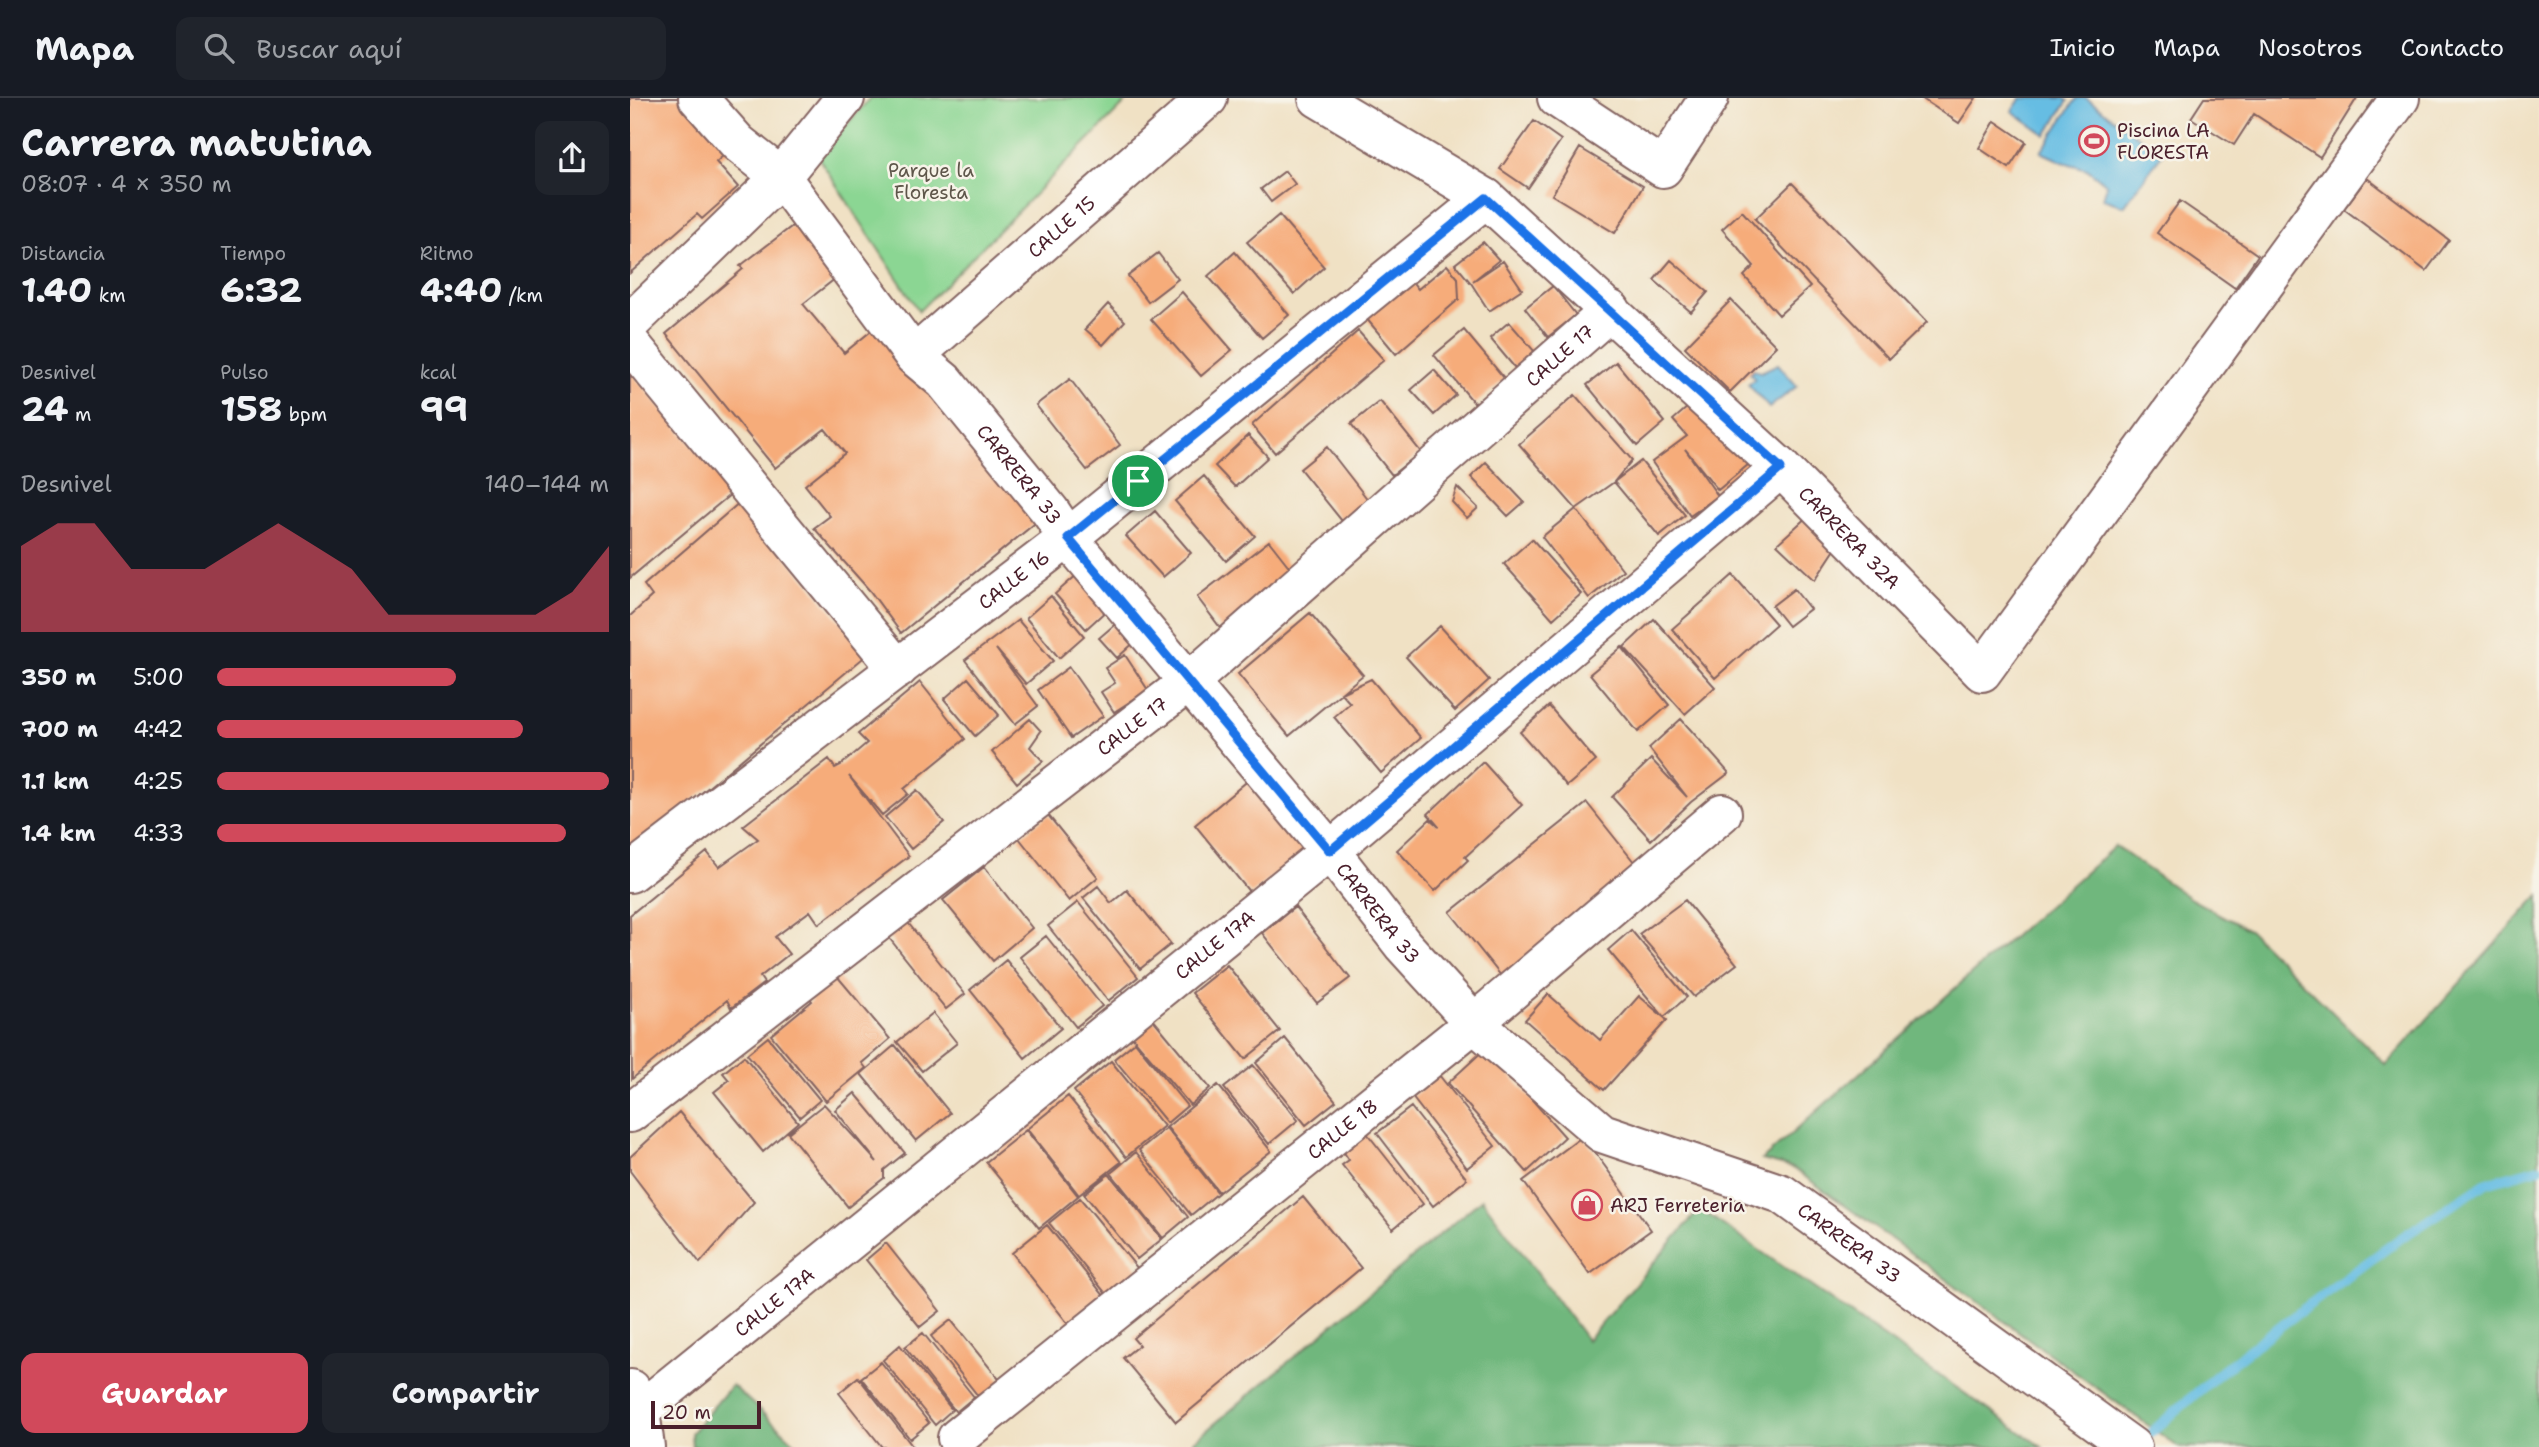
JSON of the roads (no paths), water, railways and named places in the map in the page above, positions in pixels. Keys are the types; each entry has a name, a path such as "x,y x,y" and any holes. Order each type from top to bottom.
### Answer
{"street":[{"name":"CARRERA 33","path":"698,98 738,143 781,177 914,356 944,381 1050,510 1068,538 1330,851 1403,945 1474,1023 1602,1133 1782,1194 2132,1447"},
{"path":"630,323 781,177 845,98"},
{"name":"CALLE 15","path":"914,356 1208,98"},
{"name":"CARRERA 32A","path":"1318,98 1486,198 1781,468 1982,672 2400,98"},
{"path":"1557,98 1663,168 1709,98"},
{"name":"CALLE 16","path":"630,873 1068,538 1486,198"},
{"name":"CALLE 17","path":"630,1114 1189,682 1611,310"},
{"path":"630,343 898,669"},
{"name":"CALLE 17A","path":"638,1415 1330,851 1781,468"},
{"name":"CALLE 18","path":"957,1438 1474,1023 1722,813"}],"water":[{"path":"2021,98 2064,98 2068,101 2046,135 2012,111"},
{"path":"2077,98 2086,98 2162,154 2124,206 2103,199 2107,185 2087,169 2041,152"},
{"path":"1778,364 1797,386 1769,408 1748,384 1755,379 1750,374 1753,370 1761,372"}],"waterway":[{"path":"2138,1444 2268,1335 2401,1238 2486,1183 2539,1168"}],"place":[{"name":"Piscina LA FLORESTA","path":"2094,141"},
{"name":"ARJ Ferreteria","path":"1587,1205"}],"park label":[{"name":"Parque la Floresta","path":"931,181"}]}
